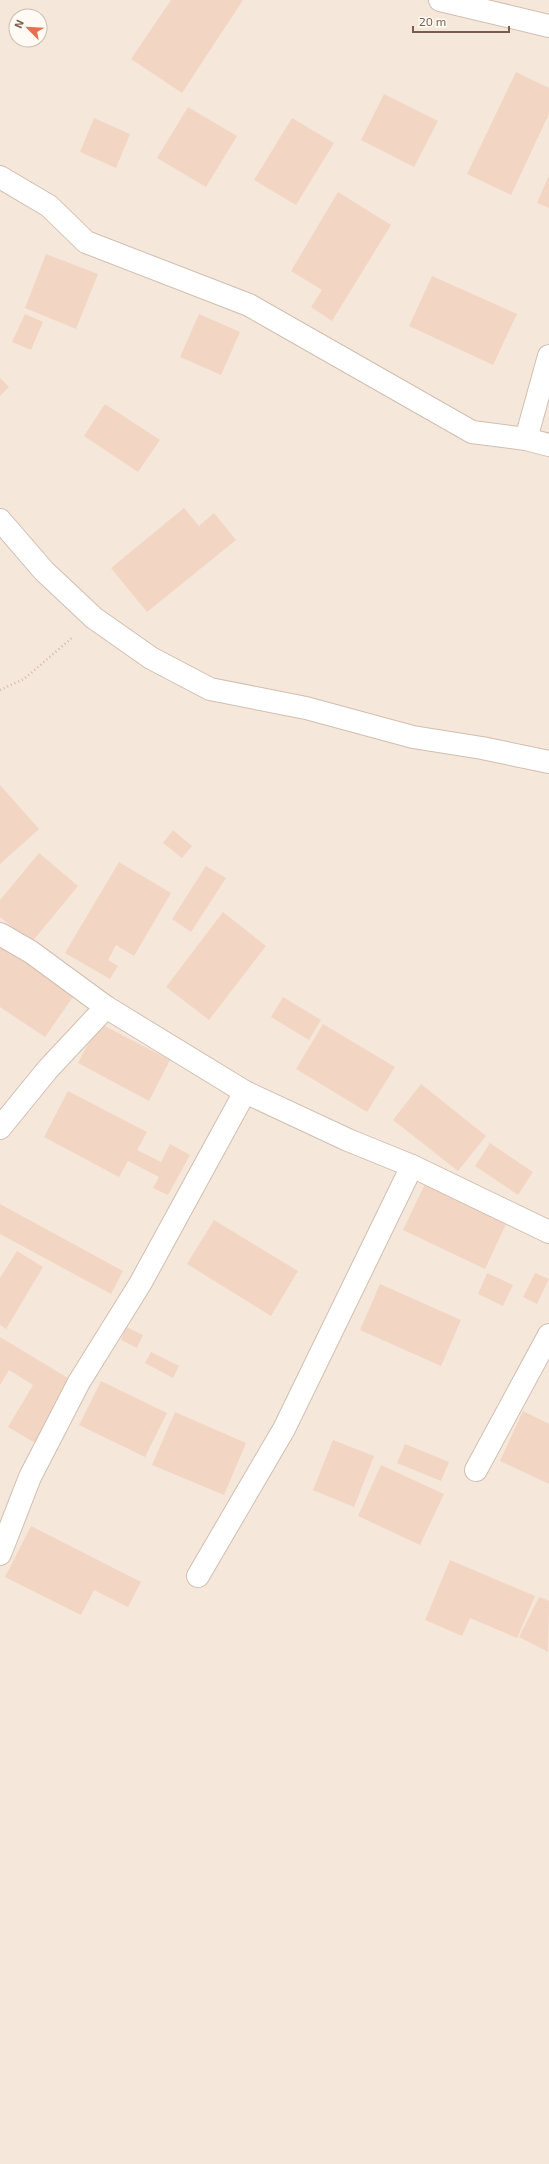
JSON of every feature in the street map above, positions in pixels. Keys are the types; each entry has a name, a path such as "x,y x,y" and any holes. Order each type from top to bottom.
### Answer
{"street":[{"path":"440,0 549,26"},
{"path":"0,177 49,206 86,242 249,305 472,432 526,439 549,445"},
{"path":"526,439 549,356"},
{"path":"0,520 44,571 94,618 151,658 210,688 306,708 413,737 482,748 549,762"},
{"path":"0,934 31,952 106,1007 245,1092 348,1140 412,1166 549,1232"},
{"path":"0,1128 48,1069 106,1007"},
{"path":"0,1554 30,1477 79,1382 140,1284 245,1092"},
{"path":"198,1576 284,1429 412,1166"},
{"path":"476,1470 549,1334"}],"path":[{"path":"0,690 24,679 94,618"}],"shaded area":[{"path":"0,0 549,0 549,2164 0,2164"}],"building":[{"path":"171,0 243,0 182,93 131,59"},
{"path":"516,72 549,88 549,114 511,195 467,174"},
{"path":"384,94 438,121 414,167 361,140"},
{"path":"188,107 237,136 206,187 157,158"},
{"path":"94,118 130,134 116,168 80,152"},
{"path":"292,118 334,143 296,205 254,180"},
{"path":"549,175 549,208 537,203"},
{"path":"338,192 391,225 332,321 311,307 322,290 291,271"},
{"path":"46,254 98,274 76,329 25,308"},
{"path":"432,276 517,314 493,365 409,326"},
{"path":"25,314 43,322 31,350 12,342"},
{"path":"199,314 240,332 221,375 180,357"},
{"path":"0,378 9,387 0,396"},
{"path":"105,404 160,440 138,472 84,436"},
{"path":"184,508 199,526 214,513 236,540 147,612 111,568"},
{"path":"0,785 39,829 0,864"},
{"path":"173,830 192,846 182,858 163,843"},
{"path":"39,853 78,886 31,943 0,917 0,900"},
{"path":"119,862 171,893 134,956 116,945 108,960 118,966 110,979 65,953"},
{"path":"206,866 226,878 191,932 172,919"},
{"path":"223,912 266,946 209,1020 166,987"},
{"path":"2,942 75,994 45,1037 0,1007 0,946"},
{"path":"283,997 321,1020 309,1040 271,1017"},
{"path":"99,1023 170,1060 149,1101 78,1063"},
{"path":"323,1024 395,1067 367,1112 296,1069"},
{"path":"421,1084 486,1136 458,1171 393,1120"},
{"path":"68,1091 147,1132 137,1150 161,1162 170,1144 190,1155 168,1195 153,1188 159,1177 128,1161 119,1177 44,1137"},
{"path":"490,1143 533,1172 518,1195 475,1166"},
{"path":"425,1184 507,1222 485,1269 403,1230"},
{"path":"0,1204 123,1271 111,1294 0,1234"},
{"path":"214,1220 298,1271 271,1316 187,1264"},
{"path":"17,1251 43,1267 6,1329 0,1325 0,1278"},
{"path":"487,1273 513,1285 503,1306 478,1294"},
{"path":"535,1273 549,1279 537,1304 523,1297"},
{"path":"380,1284 461,1320 441,1366 360,1330"},
{"path":"126,1327 143,1335 137,1348 121,1340"},
{"path":"0,1337 73,1381 35,1443 8,1427 33,1385 9,1370 0,1385"},
{"path":"151,1352 179,1366 173,1378 145,1363"},
{"path":"101,1381 167,1413 145,1457 79,1425"},
{"path":"523,1411 549,1424 549,1484 500,1461"},
{"path":"175,1412 246,1443 224,1495 152,1465"},
{"path":"333,1440 374,1456 354,1507 313,1490"},
{"path":"405,1444 449,1462 441,1481 397,1463"},
{"path":"381,1465 444,1494 420,1545 358,1516"},
{"path":"31,1526 141,1582 128,1607 94,1590 81,1615 5,1577"},
{"path":"450,1560 535,1596 517,1638 470,1618 462,1636 425,1620"},
{"path":"539,1597 549,1601 548,1652 519,1637"}]}
